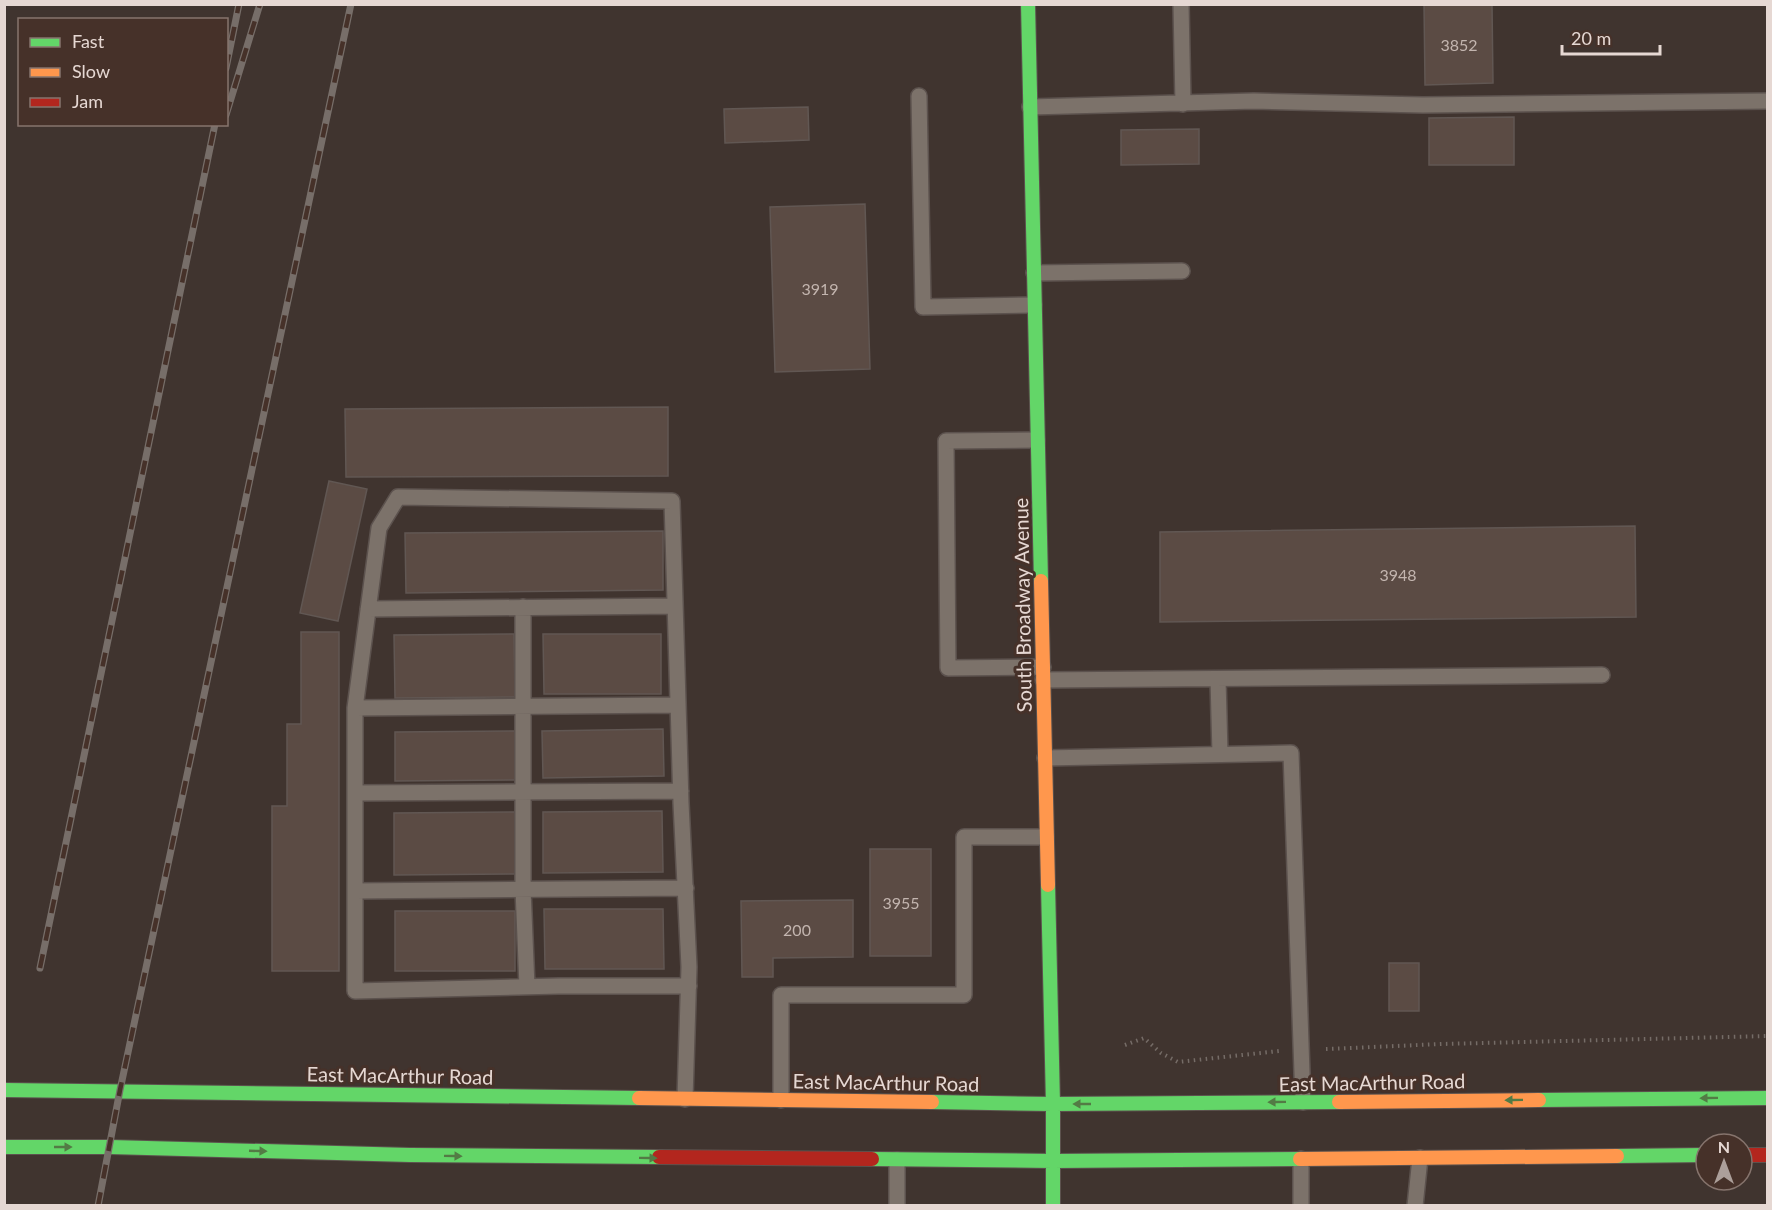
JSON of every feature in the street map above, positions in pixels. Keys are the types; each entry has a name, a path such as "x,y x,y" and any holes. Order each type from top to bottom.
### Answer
{"street":[{"name":"South Broadway Avenue","path":"1028,4 1053,1104 1053,1206"},
{"name":"East MacArthur Road","path":"4,1090 1053,1104 1767,1098"},
{"path":"4,1147 110,1147 410,1155 1053,1161 1694,1155"}],"lane":[{"path":"1180,4 1183,104"},
{"path":"919,96 923,306 1034,305"},
{"path":"1030,107 1254,101 1435,105 1767,101"},
{"path":"1034,273 1182,271"},
{"path":"1037,440 946,441 948,668 1043,674 1218,679 1602,675"},
{"path":"685,1099 689,986 672,501 398,497 379,528 355,708 355,992 527,987 689,986"},
{"path":"368,609 675,606"},
{"path":"523,607 523,890 527,987"},
{"path":"1218,679 1220,754"},
{"path":"355,708 678,705"},
{"path":"1045,758 1291,753 1303,1102"},
{"path":"355,793 681,791"},
{"path":"781,1100 781,995 964,995 964,837 1046,837"},
{"path":"355,891 686,888"},
{"path":"1415,1206 1420,1158"},
{"path":"1301,1159 1301,1206"},
{"path":"897,1160 897,1206"}],"path":[{"path":"1125,1045 1144,1038 1161,1053 1178,1062 1279,1051 1442,1044 1767,1036"}],"building":[{"path":"1424,4 1492,4 1493,83 1425,85"},
{"path":"808,107 809,140 725,143 724,109"},
{"path":"1514,117 1514,165 1429,165 1429,118"},
{"path":"1199,129 1199,164 1121,165 1121,130"},
{"path":"865,204 870,369 775,372 770,207"},
{"path":"668,407 668,476 346,477 345,409"},
{"path":"329,481 367,489 338,621 300,613"},
{"path":"1635,526 1636,617 1160,622 1160,532"},
{"path":"663,531 663,590 406,593 405,533"},
{"path":"301,632 339,632 339,971 272,971 272,806 287,806 287,724 301,724"},
{"path":"514,634 515,697 395,698 394,635"},
{"path":"543,634 661,634 661,694 544,694"},
{"path":"663,729 664,776 543,778 542,731"},
{"path":"515,731 515,780 395,781 395,732"},
{"path":"662,811 663,872 543,873 543,812"},
{"path":"515,812 515,874 394,875 394,813"},
{"path":"870,849 931,849 931,956 870,956"},
{"path":"853,900 853,957 773,958 773,977 742,977 741,901"},
{"path":"544,909 663,909 664,969 545,969"},
{"path":"395,911 515,911 515,971 395,971"},
{"path":"1389,963 1419,963 1419,1011 1389,1011"}],"railway":[{"path":"228,58 239,4"},
{"path":"228,108 260,4"},
{"path":"98,1206 120,1090 351,4"},
{"path":"40,968 215,126"}],"traffic: fast":[{"path":"1028,4 1041,581"},
{"path":"1048,885 1053,1206"},
{"path":"4,1090 639,1098"},
{"path":"1539,1100 1768,1098"},
{"path":"932,1102 1053,1104 1339,1102"},
{"path":"4,1147 110,1147 410,1155 659,1157"},
{"path":"1617,1156 1694,1155"},
{"path":"872,1159 1053,1161 1300,1159"}],"traffic: slow":[{"path":"1041,581 1048,885"},
{"path":"639,1098 932,1102"},
{"path":"1339,1102 1539,1100"},
{"path":"1300,1159 1617,1156"}],"traffic: jam":[{"path":"1754,1155 1768,1155"},
{"path":"659,1157 872,1159"}]}
